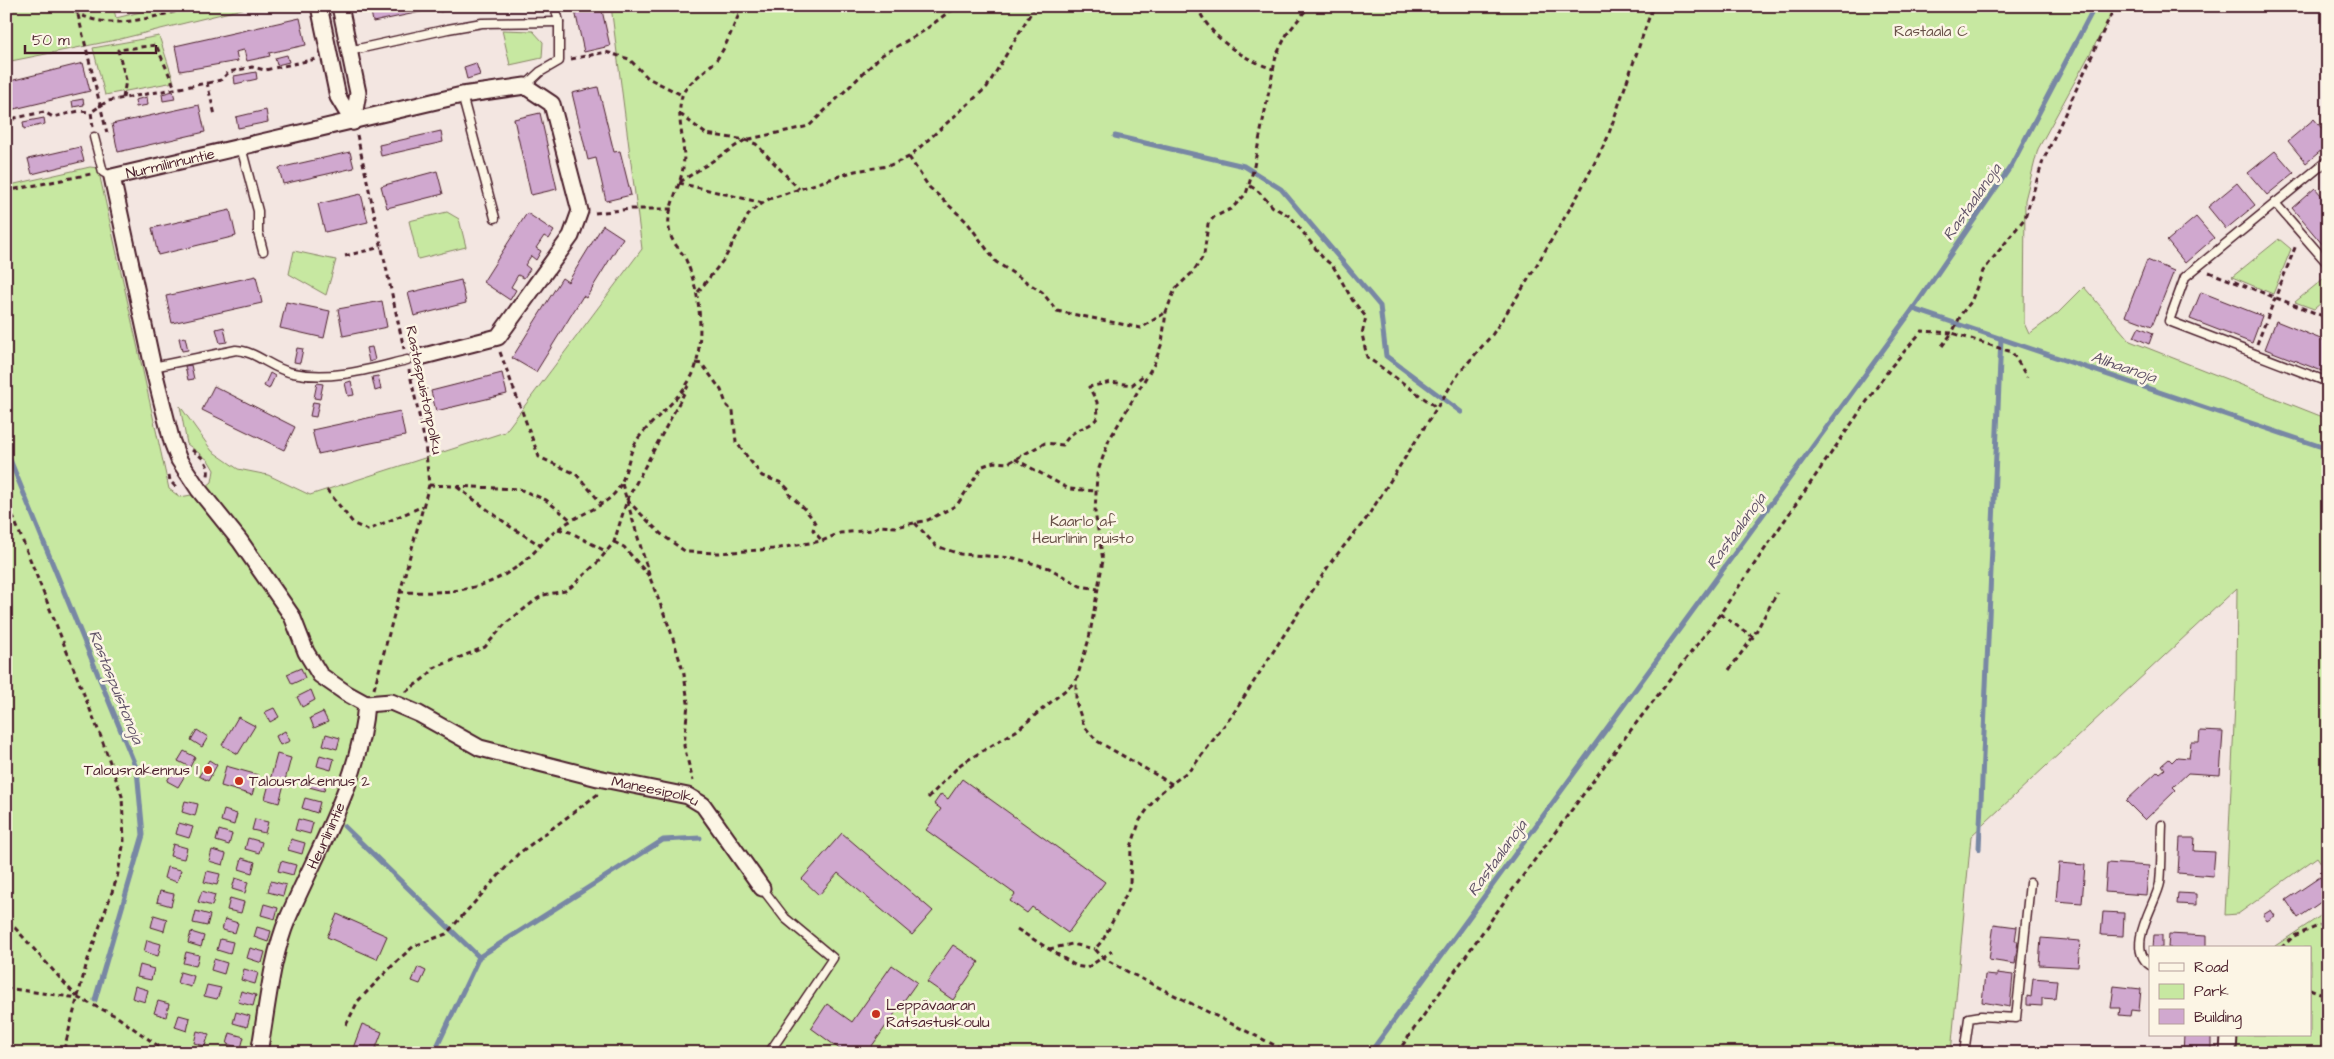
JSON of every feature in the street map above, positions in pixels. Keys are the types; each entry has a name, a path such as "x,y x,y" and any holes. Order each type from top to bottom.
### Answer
{"street":[{"path":"320,6 338,97 355,128"},
{"path":"340,6 358,93 355,128"},
{"path":"413,359 498,337 571,236 580,211 552,104 525,86"},
{"name":"Nurmilinnuntie","path":"366,704 320,675 306,652 292,616 240,541 186,471 172,442 108,174 241,147 355,128 462,95 525,86"},
{"name":"Maneesipolku","path":"366,704 390,702 419,714 480,748 614,782 688,796 703,805 762,888"},
{"name":"Heurlinintie","path":"259,1053 278,955 288,920 342,803 362,740 366,704"},
{"path":"2228,1036 2228,1053"}],"lane":[{"path":"525,86 540,72 559,61 559,22 555,6"},
{"path":"349,51 482,23 559,22"},
{"path":"462,95 495,218"},
{"path":"94,137 108,174"},
{"path":"241,147 258,211 258,232 263,251"},
{"path":"2328,160 2185,277 2169,321 2328,382"},
{"path":"2276,203 2328,264"},
{"path":"154,367 236,350 245,350 272,366 292,373 322,376 347,374 413,359"},
{"path":"2149,964 2146,962 2141,950 2142,930 2146,915 2160,885 2162,825"},
{"path":"1964,1053 1969,1018 1981,1016 2016,1018 2030,883"},
{"name":"Maneesipolku","path":"762,888 785,918 833,958 769,1053"}],"path":[{"path":"67,6 78,15 116,24 198,6"},
{"path":"722,6 739,14"},
{"path":"390,702 420,679 429,675 434,668 485,647 504,624 543,595 564,591 571,587 607,552 614,542 627,500 690,382 696,363 700,320 698,293 686,259 670,234 672,209 684,166 680,114 682,95 716,60 726,45 744,6"},
{"path":"680,183 745,140 809,126 882,55 922,32 950,11 985,6"},
{"path":"698,293 725,258 750,212 764,203 799,190 855,171 888,166 909,157 987,87 1035,6"},
{"path":"1197,6 1203,21 1232,50 1256,63 1273,69"},
{"path":"627,500 661,534 686,552 718,553 773,549 822,541 840,533 872,530 879,526 896,527 936,517 957,505 983,466 994,462 1008,463 1045,444 1063,445 1068,435 1094,423 1098,417 1097,402 1089,387 1111,382 1132,385 1154,364 1162,344 1166,312 1175,289 1193,272 1204,255 1208,224 1214,217 1238,203 1246,194 1250,186 1276,56 1287,34 1309,6"},
{"path":"1095,950 1103,940 1130,885 1131,847 1140,820 1149,807 1172,784 1192,768 1233,714 1331,562 1366,518 1459,373 1502,320 1526,283 1578,195 1607,139 1653,6"},
{"path":"1942,346 1971,302 1983,271 2025,218 2043,161 2115,6"},
{"path":"78,15 109,140"},
{"path":"123,98 126,80 118,50 156,45 175,88"},
{"path":"559,61 606,52 629,59 648,78 682,95"},
{"path":"6,124 15,118 44,112 53,117 79,111 91,112 108,101 221,80 229,72 252,67 265,70 316,59"},
{"path":"204,84 207,83 215,115"},
{"path":"91,112 94,137"},
{"path":"680,114 706,134 745,140 756,144 799,190"},
{"name":"Rastaspuistonpolku","path":"355,128 381,247 413,359 429,485 399,592 377,682 366,704"},
{"path":"909,157 929,187 967,222 996,262 1042,292 1057,311 1141,328 1166,312"},
{"path":"6,191 108,174"},
{"path":"680,183 764,203"},
{"path":"1250,186 1257,190 1273,207 1291,217 1323,258 1333,266 1353,301 1366,317 1362,334 1367,357 1436,407"},
{"path":"580,214 631,209 672,209"},
{"path":"2253,353 2301,233"},
{"path":"345,256 381,247"},
{"path":"2197,268 2328,318"},
{"path":"1397,1053 1626,735 1720,614 1890,368 1922,331 1953,332 2012,352 2027,377"},
{"path":"494,338 539,457 576,474 602,504"},
{"path":"696,363 702,364 721,390 727,406 733,411 736,442 762,476 774,479 788,489 789,494 799,502 804,512 813,518 815,523 813,530 822,541"},
{"path":"1147,372 1110,440 1097,474 1096,512 1104,560 1089,639 1076,681 1076,702 1084,726 1097,741 1172,784"},
{"path":"399,592 444,593 486,585 528,558 557,529 602,504 614,494 622,484 630,455 638,438 690,382"},
{"path":"1015,460 1069,489 1096,491"},
{"path":"622,484 650,578 670,629 684,674 688,703 684,739 685,755 693,782 703,805"},
{"path":"429,485 519,489 546,500 571,520"},
{"path":"456,486 540,546"},
{"path":"327,490 354,524 368,530 423,506"},
{"path":"6,499 101,737 122,796 124,840 117,878 87,962 63,1053"},
{"path":"915,523 936,546 960,554 1014,558 1049,568 1080,586 1098,589"},
{"path":"557,529 570,532 607,552"},
{"path":"614,542 624,547 650,578"},
{"path":"1729,670 1753,637 1777,593"},
{"path":"1720,614 1753,637"},
{"path":"928,798 961,764 1016,731 1076,681"},
{"path":"346,1025 358,1001 397,961 414,946 446,934 518,854 614,782"},
{"path":"2283,946 2294,936 2328,922"},
{"path":"6,925 15,928 78,998"},
{"path":"1017,929 1076,966 1086,968 1112,951"},
{"path":"1048,949 1072,944 1095,950 1102,957 1290,1053"},
{"path":"6,988 78,998 116,1016 168,1053"},
{"path":"2312,990 2328,996"}],"green space":[{"path":"6,6 110,6 114,10 116,18 165,6 254,6 116,40 6,62"},
{"name":"Kaarlo af Heurlinin puisto","path":"611,6 2116,6 2038,149 2025,200 2024,323 2029,334 2058,313 2084,287 2130,341 2328,419 2328,873 2317,857 2238,914 2225,915 2236,682 2237,588 1971,836 1951,1053 6,1053 6,186 90,167 98,168 169,489 180,497 197,494 212,482 214,470 208,460 187,444 180,406 212,451 238,469 268,475 310,495 505,432 642,249"},
{"path":"502,30 533,31 543,42 542,58 510,65"},
{"path":"159,36 174,82 105,95 93,48"},
{"path":"447,212 459,219 466,247 418,259 409,221"},
{"path":"2279,239 2291,249 2273,294 2232,277"},
{"path":"294,251 336,260 326,295 289,274"},
{"path":"2328,275 2328,297 2314,309 2295,302"},
{"path":"2328,911 2328,1053 2233,1053 2234,1036 2312,1036 2312,946 2275,946"}],"building":[{"path":"370,6 466,6 440,12 439,8 373,22"},
{"path":"574,6 601,6 610,46 584,52"},
{"path":"300,18 306,45 269,53 270,56 247,61 244,50 239,51 236,52 238,61 180,71 175,46"},
{"path":"287,55 289,62 277,65 275,58"},
{"path":"83,63 90,91 6,111 6,82"},
{"path":"476,63 480,75 467,79 464,67"},
{"path":"256,72 257,79 235,84 234,76"},
{"path":"598,87 614,152 620,151 631,195 606,201 596,158 588,160 572,93"},
{"path":"173,91 175,99 163,101 162,94"},
{"path":"147,97 148,105 136,107 135,100"},
{"path":"83,99 84,105 73,107 72,101"},
{"path":"199,105 205,132 118,152 112,124"},
{"path":"266,110 268,122 238,128 236,117"},
{"path":"540,113 557,189 531,195 514,119"},
{"path":"44,118 45,124 24,129 23,122"},
{"path":"2314,119 2328,136 2328,145 2306,163 2288,141"},
{"path":"441,131 443,142 381,156 379,145"},
{"path":"80,147 84,161 32,174 28,159"},
{"path":"2275,151 2294,173 2267,195 2248,173"},
{"path":"350,152 354,168 283,184 279,168"},
{"path":"437,171 443,194 387,208 381,186"},
{"path":"2237,183 2255,205 2226,229 2208,207"},
{"path":"2315,188 2328,203 2328,251 2292,208"},
{"path":"361,194 368,222 325,232 318,204"},
{"path":"230,210 236,236 158,255 152,228"},
{"path":"527,213 554,231 549,239 544,236 536,248 541,251 536,260 531,256 525,265 530,269 524,278 518,275 511,287 516,290 510,300 483,282"},
{"path":"2196,217 2214,238 2185,263 2167,241"},
{"path":"603,225 623,238 586,298 583,296 536,372 512,358 562,278 568,282"},
{"path":"2147,260 2174,271 2152,326 2125,316"},
{"path":"256,276 262,303 172,323 166,296"},
{"path":"461,280 466,303 414,316 408,293"},
{"path":"2201,292 2262,316 2252,343 2190,319"},
{"path":"382,301 387,327 343,336 338,309"},
{"path":"286,302 330,311 324,338 280,328"},
{"path":"2276,321 2328,342 2327,373 2265,349"},
{"path":"224,327 227,342 220,343 216,329"},
{"path":"2139,327 2153,333 2149,344 2134,337"},
{"path":"185,337 188,350 182,351 179,338"},
{"path":"372,347 375,360 369,362 366,348"},
{"path":"297,348 303,349 300,363 294,362"},
{"path":"191,365 194,379 188,380 185,366"},
{"path":"270,373 275,376 269,389 264,386"},
{"path":"502,373 507,394 436,411 431,391"},
{"path":"378,376 381,389 375,391 372,377"},
{"path":"351,381 354,395 348,396 345,383"},
{"path":"317,383 323,384 320,399 314,398"},
{"path":"214,386 295,427 284,450 202,410"},
{"path":"313,402 319,403 316,417 310,416"},
{"path":"400,411 405,436 318,454 312,430"},
{"path":"301,668 305,678 292,684 287,674"},
{"path":"311,690 315,700 302,707 297,697"},
{"path":"274,708 279,717 270,722 265,712"},
{"path":"323,712 328,722 314,728 310,718"},
{"path":"238,717 255,726 238,754 222,745"},
{"path":"197,730 208,737 202,747 191,740"},
{"path":"285,731 290,741 280,745 276,736"},
{"path":"2200,731 2223,732 2220,775 2188,773 2173,787 2176,790 2145,820 2126,801 2158,771 2160,773 2165,769 2162,765 2169,759 2172,762 2177,757 2189,758 2191,742 2199,742"},
{"path":"326,734 340,738 337,749 323,745"},
{"path":"184,751 195,757 190,767 178,761"},
{"path":"277,754 291,758 279,803 265,799"},
{"path":"320,755 334,759 331,770 317,766"},
{"name":"Talousrakennus 1","path":"209,760 217,765 208,781 199,776"},
{"name":"Talousrakennus 2","path":"226,766 258,775 252,795 221,786"},
{"path":"173,771 184,777 178,787 167,781"},
{"path":"312,777 327,781 324,791 309,787"},
{"path":"962,779 1105,882 1068,933 1032,907 1027,913 1010,901 1015,894 926,830 941,809 934,804 941,794 948,799"},
{"path":"305,798 320,802 317,813 302,808"},
{"path":"185,801 198,804 195,816 182,812"},
{"path":"224,810 237,814 234,825 221,821"},
{"path":"255,819 268,822 265,833 252,830"},
{"path":"298,819 313,823 310,834 295,830"},
{"path":"179,823 193,827 189,838 176,834"},
{"path":"219,830 232,834 229,845 216,841"},
{"path":"842,833 933,911 912,935 838,873 819,895 802,879"},
{"path":"248,838 262,842 259,853 245,849"},
{"path":"2180,838 2195,838 2194,851 2215,852 2213,876 2178,873"},
{"path":"291,839 305,843 302,854 288,850"},
{"path":"173,844 187,848 184,859 170,856"},
{"path":"212,850 226,854 223,865 209,861"},
{"path":"242,858 255,862 252,873 239,869"},
{"path":"281,861 296,865 293,875 278,871"},
{"path":"2059,863 2085,865 2082,903 2056,901"},
{"path":"2107,863 2149,866 2146,895 2105,892"},
{"path":"167,867 181,870 177,882 164,878"},
{"path":"207,871 220,874 217,885 204,882"},
{"path":"2320,877 2328,888 2328,897 2298,918 2286,900"},
{"path":"235,878 248,882 245,893 232,889"},
{"path":"271,881 286,885 283,896 268,892"},
{"path":"160,891 174,894 171,906 157,902"},
{"path":"202,891 215,895 212,906 198,902"},
{"path":"2178,893 2196,894 2196,905 2177,904"},
{"path":"230,898 244,902 241,913 227,910"},
{"path":"264,904 278,908 275,919 261,915"},
{"path":"2271,910 2275,916 2267,921 2263,915"},
{"path":"196,911 210,915 207,926 193,923"},
{"path":"2103,912 2124,913 2123,936 2101,935"},
{"path":"337,914 387,936 377,959 327,937"},
{"path":"154,915 167,919 164,931 151,927"},
{"path":"225,919 238,923 235,933 222,930"},
{"path":"1994,924 2017,927 2015,941 2018,941 2015,964 1989,960"},
{"path":"257,927 271,931 268,942 254,937"},
{"path":"191,932 204,936 201,947 188,943"},
{"path":"2169,934 2206,936 2206,946 2168,946"},
{"path":"2154,935 2162,935 2162,946 2153,946"},
{"path":"2041,938 2080,941 2078,967 2039,965"},
{"path":"220,939 233,942 230,954 217,950"},
{"path":"147,940 161,944 158,956 144,952"},
{"path":"953,945 979,962 953,1000 927,982"},
{"path":"250,948 265,952 262,963 247,958"},
{"path":"186,952 199,955 196,966 183,963"},
{"path":"214,959 227,963 224,974 211,970"},
{"path":"140,965 154,969 151,980 137,977"},
{"path":"892,965 917,982 867,1053 845,1053 811,1028 827,1004 852,1022"},
{"path":"418,967 426,971 420,984 412,981"},
{"path":"244,969 258,973 255,984 241,980"},
{"path":"180,972 194,976 191,987 177,983"},
{"path":"1997,973 2013,975 2010,1007 1982,1002 1985,975 1997,976"},
{"path":"2033,978 2057,980 2055,999 2042,998 2042,1006 2027,1005 2027,996 2031,997"},
{"path":"207,985 221,988 217,999 204,996"},
{"path":"135,986 148,990 145,1002 132,998"},
{"path":"2114,986 2141,989 2139,1011 2131,1010 2130,1016 2119,1015 2120,1008 2111,1008"},
{"path":"241,991 256,995 253,1006 238,1002"},
{"path":"158,1001 169,1004 166,1017 154,1013"},
{"path":"236,1012 250,1016 247,1027 233,1023"},
{"path":"179,1015 190,1018 187,1031 175,1027"},
{"path":"362,1024 382,1032 374,1053 367,1053 353,1048"},
{"path":"197,1031 209,1034 205,1046 194,1043"},
{"path":"230,1033 244,1037 241,1048 227,1044"},
{"path":"2184,1036 2211,1036 2211,1053 2183,1053"}],"waterway":[{"name":"Rastaalanoja","path":"1370,1053 1913,309 2011,166 2095,6"},
{"path":"1115,136 1244,166 1281,189 1380,306 1386,356 1461,412"},
{"name":"Alihaanoja","path":"1913,309 2328,449"},
{"path":"1979,849 2001,338"},
{"name":"Rastaspuistonoja","path":"6,450 137,770 143,835 95,1000"},
{"path":"344,826 479,957"},
{"path":"434,1053 479,957 663,840 700,838"}],"place":[{"name":"Talousrakennus 1","path":"208,770"},
{"name":"Talousrakennus 2","path":"239,781"},
{"name":"Leppävaaran Ratsastuskoulu","path":"876,1014"}],"park label":[{"name":"Rastaala C","path":"1931,31"}]}
